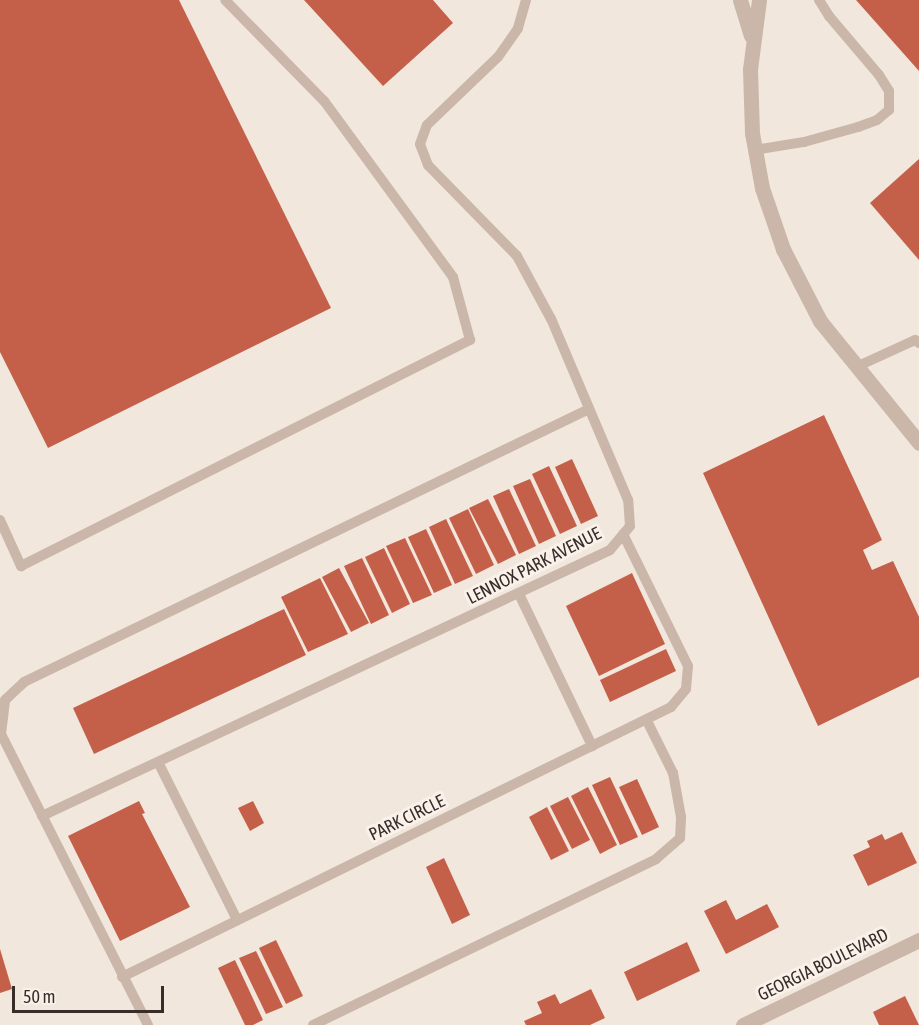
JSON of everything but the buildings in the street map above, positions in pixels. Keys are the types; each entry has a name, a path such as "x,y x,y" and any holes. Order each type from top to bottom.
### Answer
{"street":[{"path":"740,0 753,40"},
{"path":"759,0 753,40 750,109 754,150 762,188 783,249 820,321 919,443"},
{"name":"GEORGIA BOULEVARD","path":"743,1025 918,943"}],"lane":[{"path":"0,520 21,566 470,340 453,277 324,101 225,0"},
{"name":"LENNOX PARK AVENUE","path":"42,816 610,550 630,526 628,500 551,319 517,256 428,165 420,144 427,125 498,57 518,28 526,0"},
{"path":"754,150 804,142 858,127 877,120 889,110 889,91 879,75 829,16 819,0"},
{"path":"856,367 915,340 919,343"},
{"path":"148,1025 1,734 5,700 24,682 589,409"},
{"name":"PARK CIRCLE","path":"122,977 671,707 686,689 688,666 623,534"},
{"path":"519,594 592,746"},
{"path":"313,1025 656,859 680,838 681,817 672,772 646,718"},
{"path":"158,762 237,920"}]}
